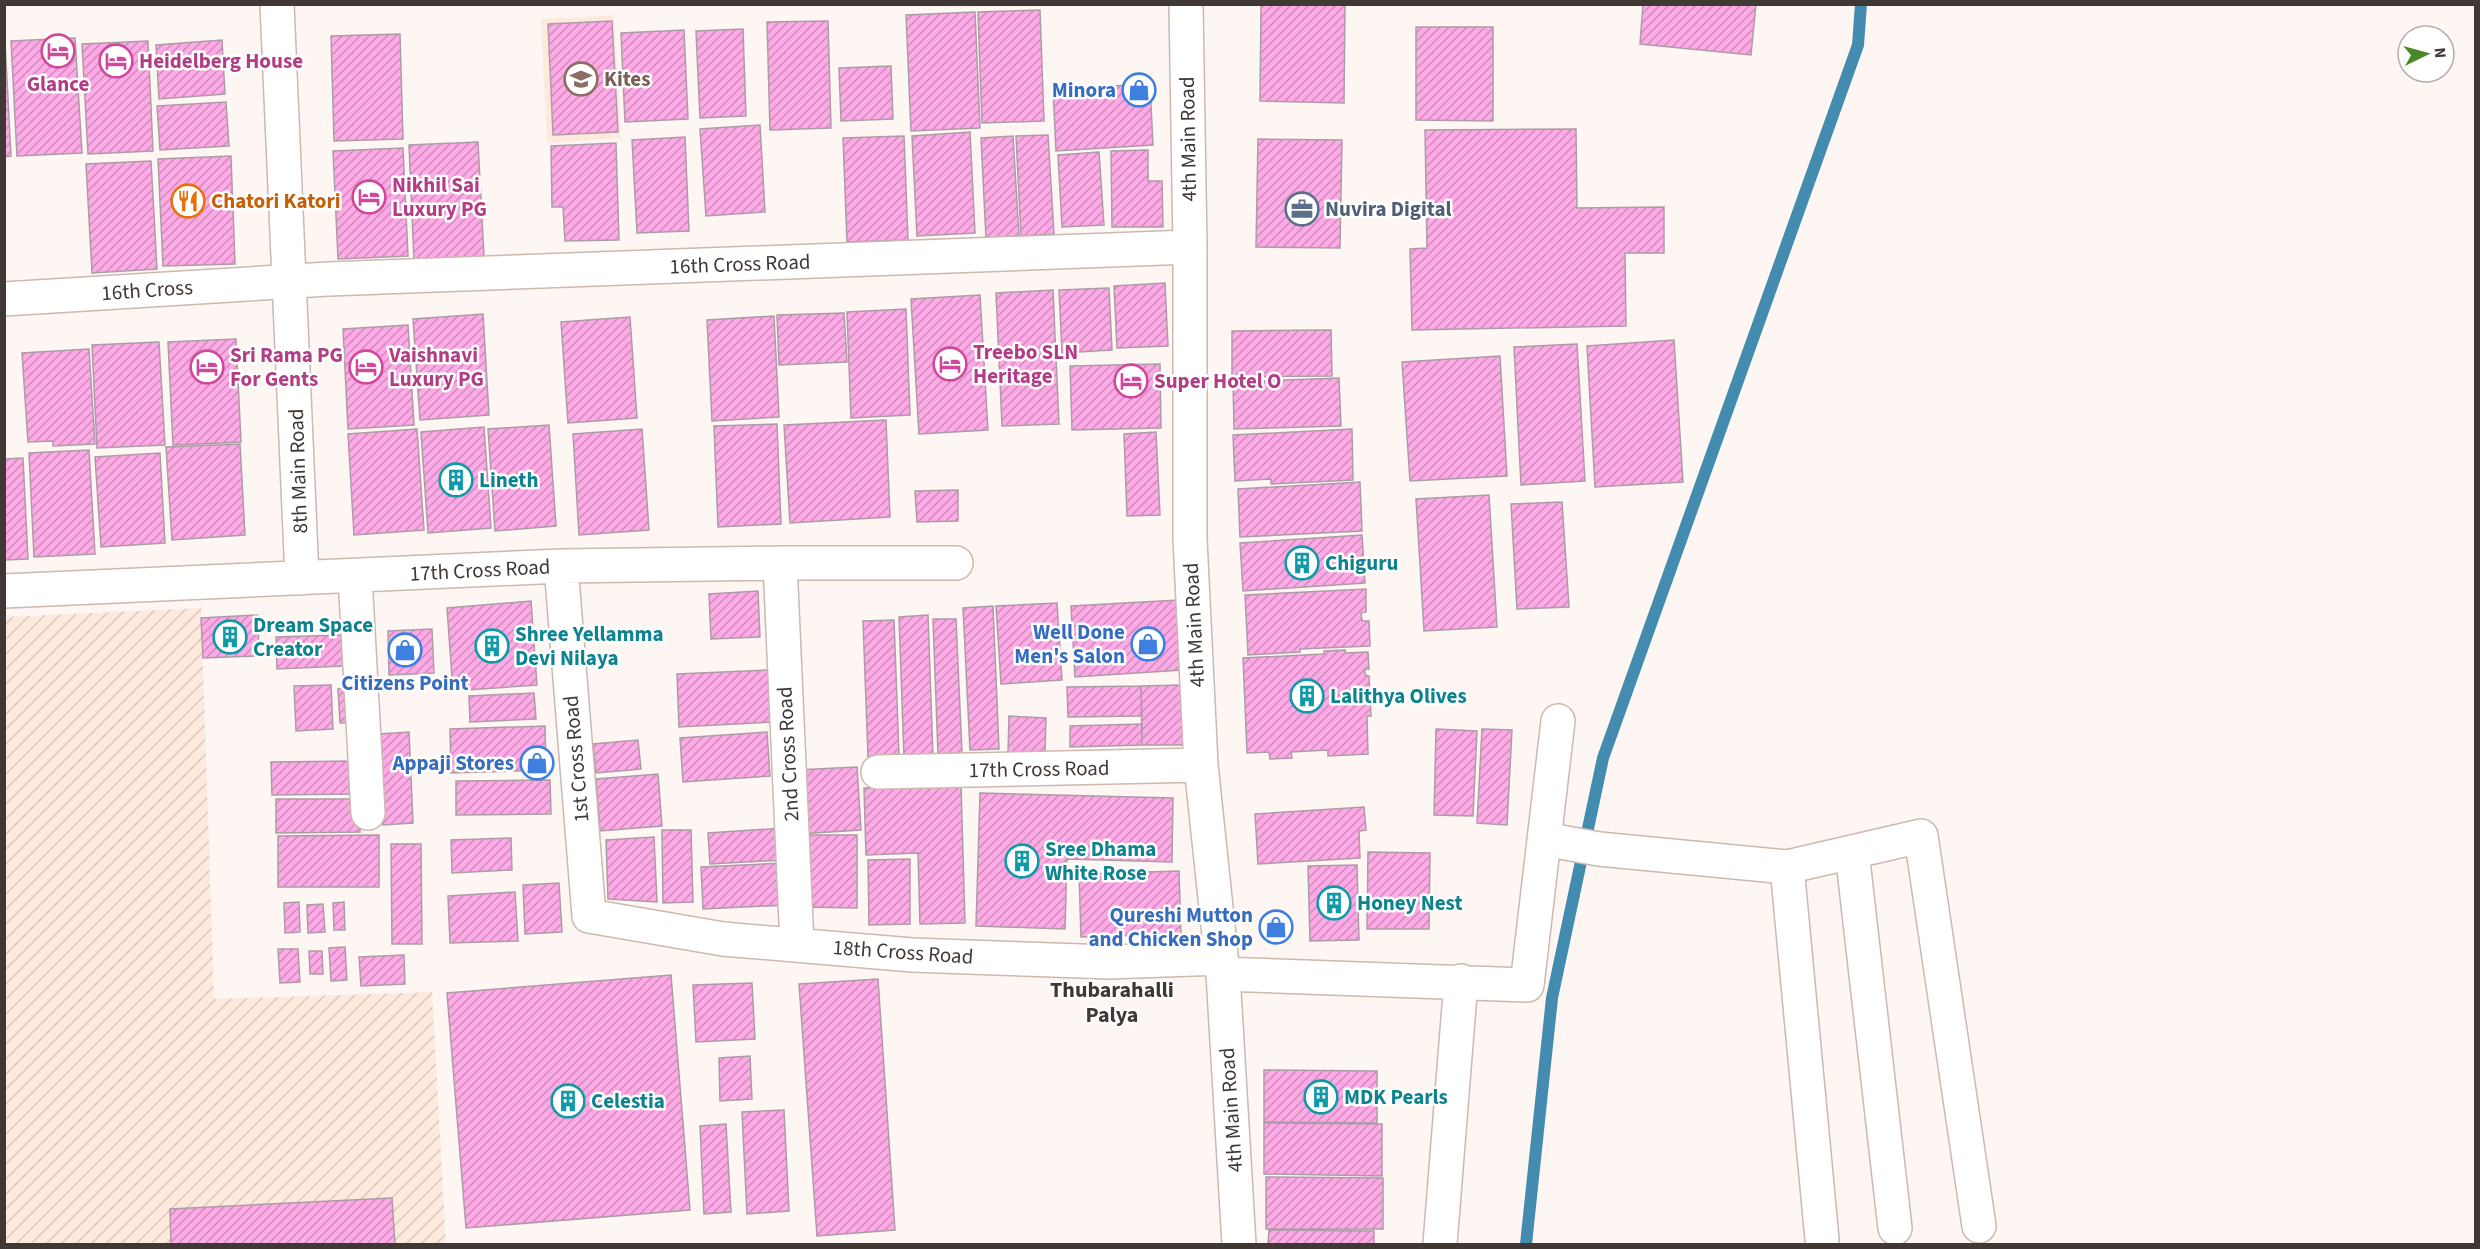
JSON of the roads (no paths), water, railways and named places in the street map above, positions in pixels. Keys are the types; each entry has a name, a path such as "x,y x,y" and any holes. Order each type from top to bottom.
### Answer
{"street":[{"name":"8th Main Road","path":"278,4 302,578"},
{"name":"4th Main Road","path":"1186,4 1191,539 1201,765 1221,966 1239,1245"},
{"name":"16th Cross Road","path":"290,281 1190,247"},
{"name":"16th Cross","path":"4,299 290,281"},
{"name":"17th Cross Road","path":"4,591 561,566 780,562 956,563"},
{"name":"2nd Cross Road","path":"780,562 797,945"},
{"name":"1st Cross Road","path":"561,566 589,916"},
{"path":"355,576 368,813"},
{"path":"1558,721 1572,844 1787,867 1921,836 1979,1226"},
{"name":"17th Cross Road","path":"878,772 1201,765"},
{"name":"18th Cross Road","path":"589,916 723,939 912,955 1221,966 1527,985 1572,844"},
{"path":"1852,852 1895,1228"},
{"path":"1787,867 1822,1239"},
{"path":"1440,1245 1461,981"}],"waterway":[{"path":"1526,1244 1552,998 1603,758 1858,45 1861,4"}],"place":[{"name":"Glance","path":"58,51"},
{"name":"Heidelberg House","path":"116,61"},
{"name":"Kites","path":"581,79"},
{"name":"Minora","path":"1139,90"},
{"name":"Nikhil Sai Luxury PG","path":"369,197"},
{"name":"Chatori Katori","path":"188,201"},
{"name":"Nuvira Digital","path":"1302,209"},
{"name":"Treebo SLN Heritage","path":"950,364"},
{"name":"Sri Rama PG For Gents","path":"207,367"},
{"name":"Vaishnavi Luxury PG","path":"366,367"},
{"name":"Super Hotel O","path":"1131,381"},
{"name":"Lineth","path":"456,480"},
{"name":"Chiguru","path":"1302,563"},
{"name":"Dream Space Creator","path":"230,637"},
{"name":"Well Done Men's Salon","path":"1148,644"},
{"name":"Shree Yellamma Devi Nilaya","path":"492,646"},
{"name":"Citizens Point","path":"405,650"},
{"name":"Lalithya Olives","path":"1307,696"},
{"name":"Appaji Stores","path":"537,763"},
{"name":"Sree Dhama White Rose","path":"1022,861"},
{"name":"Honey Nest","path":"1334,903"},
{"name":"Qureshi Mutton and Chicken Shop","path":"1276,927"},
{"name":"MDK Pearls","path":"1321,1097"},
{"name":"Celestia","path":"568,1101"}],"district":[{"name":"Thubarahalli Palya","path":"1112,1002"}]}
